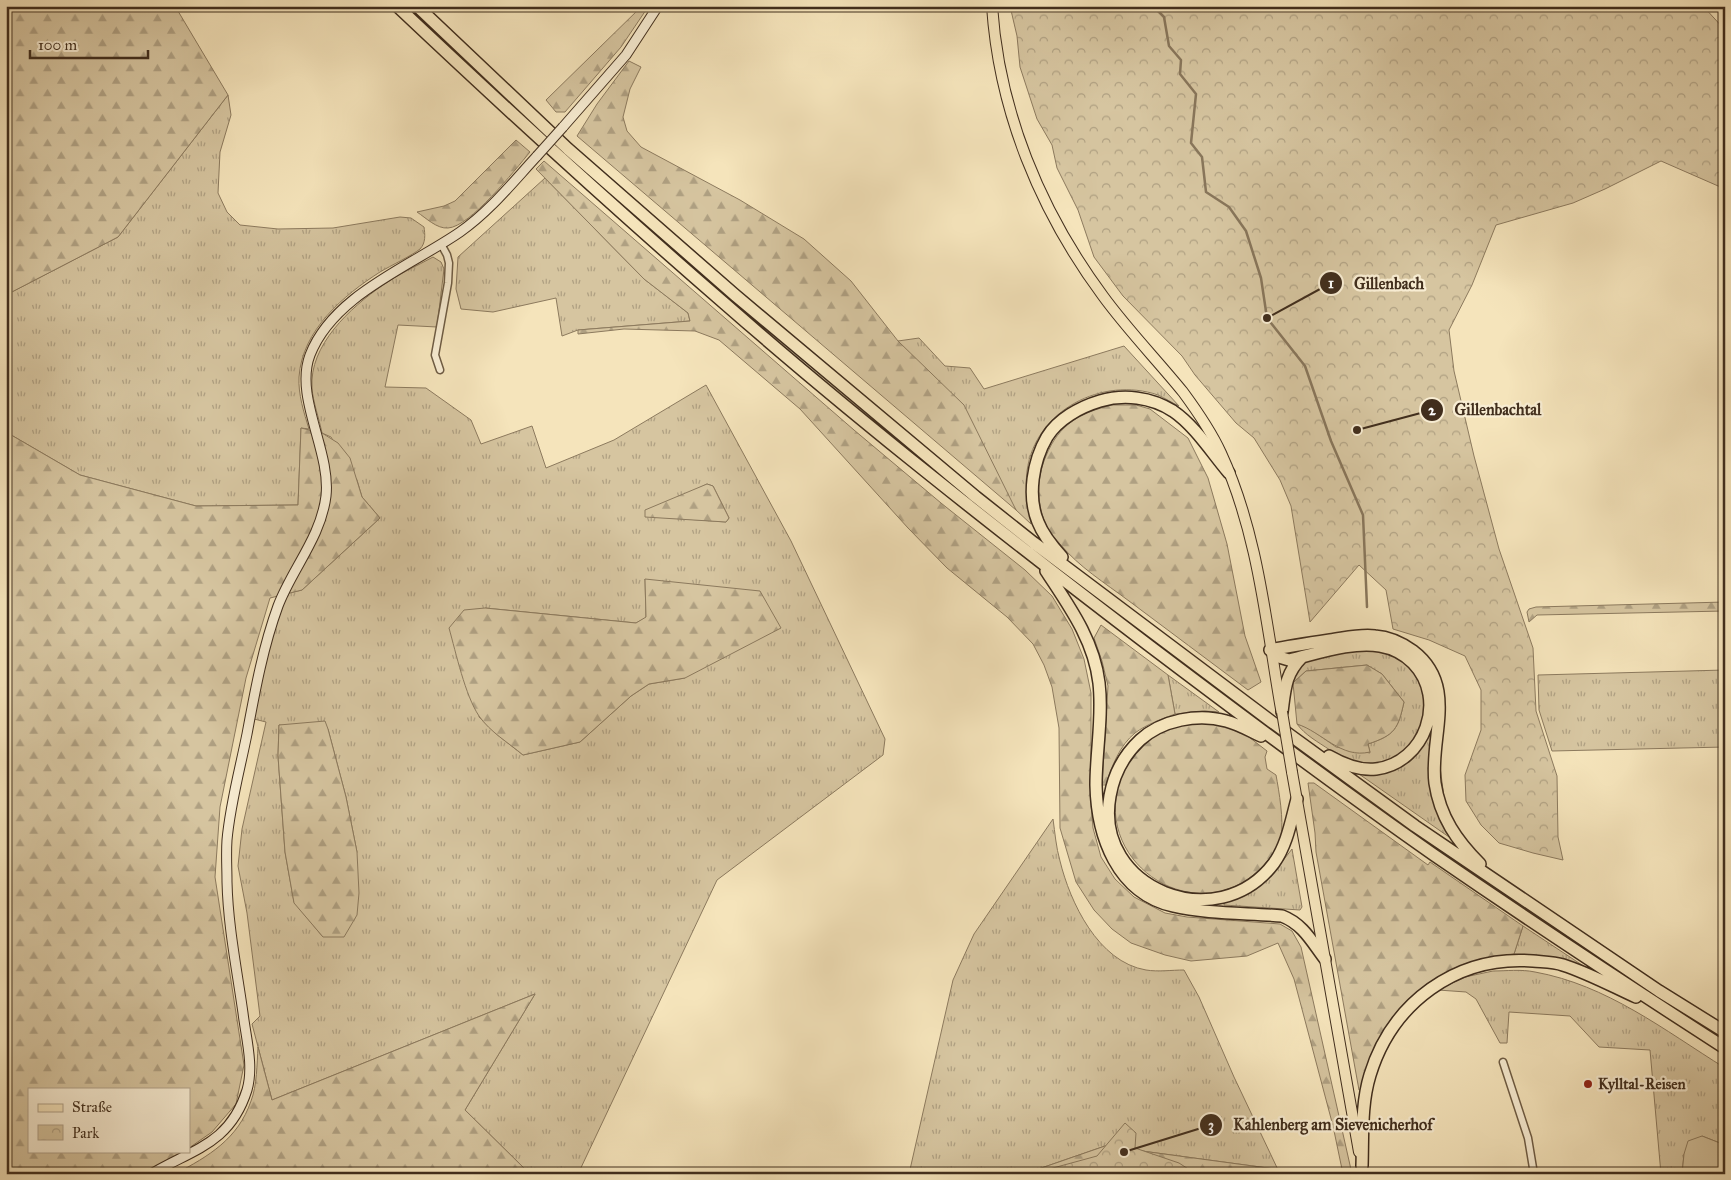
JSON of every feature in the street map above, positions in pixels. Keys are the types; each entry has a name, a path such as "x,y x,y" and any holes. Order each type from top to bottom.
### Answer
{"highway":[{"path":"396,6 528,130 726,306 892,444 1041,563 1277,742 1434,855 1725,1048"},
{"path":"417,6 568,149 735,295 976,497 1272,722 1414,826 1659,991 1725,1032"},
{"path":"1081,578 1044,535 1038,522 1033,497 1035,470 1047,437 1062,421 1079,409 1115,397 1136,398 1155,403 1172,410 1186,421 1229,473"},
{"path":"1041,563 1076,617 1087,638 1094,660 1099,682 1100,710 1096,784 1097,806 1102,833 1109,852 1118,867 1130,883 1150,897 1172,906 1282,916 1291,919 1306,932 1325,959"},
{"path":"1270,650 1359,636 1374,636 1394,640 1419,656 1432,673 1438,694 1439,725 1434,774 1440,805 1446,821 1459,841 1501,885"},
{"path":"1270,650 1282,659 1289,660 1363,645 1387,647 1404,656 1421,673 1430,695 1430,715 1422,736 1415,747 1402,759 1381,768 1364,769 1340,763 1272,722"},
{"path":"1282,712 1288,676 1302,657"},
{"path":"1277,742 1226,721 1204,718 1186,719 1169,724 1148,734 1130,750 1119,766 1112,785 1109,803 1109,824 1116,847 1130,869 1140,879 1156,889 1174,897 1194,900 1213,900 1227,897 1244,890 1274,863 1283,846 1297,799"},
{"path":"1362,1166 1365,1093 1383,1041 1403,1013 1436,984 1487,963 1518,960 1562,964 1665,1010"}],"main road":[{"path":"151,1174 210,1143 228,1126 241,1106 248,1087 250,1064 233,945 227,886 227,840 259,673 270,631 280,602 318,527 326,495 326,471 308,400 306,378 309,357 322,333 342,310 361,293 441,244 474,221 537,156 626,56 658,6"},
{"path":"992,6 997,55 1006,94 1019,140 1034,179 1077,258 1103,296 1194,407 1213,438 1229,473 1247,525 1362,1166"},
{"path":"997,6 997,55"}],"street":[{"path":"440,370 435,355 448,283 449,262 441,244"},
{"path":"1503,1062 1528,1138 1534,1174"}],"green space":[{"path":"6,6 175,6 228,95 118,237 6,295"},
{"path":"642,6 648,7 621,47 565,112 556,112 546,100"},
{"path":"1010,6 1703,6 1725,30 1725,189 1661,161 1573,203 1496,225 1472,285 1449,330 1454,371 1474,456 1499,549 1533,648 1536,711 1557,776 1558,837 1563,860 1499,843 1481,825 1466,801 1465,775 1481,730 1481,690 1465,656 1429,640 1393,629 1386,590 1359,565 1310,622 1291,506 1280,480 1254,438 1236,423 1195,375 1182,356 1123,296 1094,257 1078,210 1057,168 1052,145 1037,119 1020,67 1017,36"},
{"path":"629,61 641,67 630,89 623,117 627,131 641,147 740,200 804,239 851,281 898,341 964,405 1016,510 577,136 597,104"},
{"path":"228,95 231,115 220,152 218,193 227,212 240,225 278,229 333,228 400,217 411,218 424,227 425,235 422,247 366,281 339,303 316,329 308,344 302,360 299,377 300,397 309,429 301,428 298,505 196,506 80,475 6,432 6,295 118,237"},
{"path":"516,140 530,152 492,196 468,218 457,225 444,228 432,223 417,212 444,206 455,201"},
{"path":"544,161 854,430 1025,570 1052,596 1072,629 1084,659 1091,693 1091,803 1093,828 1101,857 1115,879 1134,897 1165,913 1187,917 1280,924 1292,931 1301,947 1352,1174 1343,1174 1333,1126 1294,979 1278,943 1247,956 1191,961 1165,955 1131,943 1112,929 1094,910 1076,882 1060,828 1059,728 1052,687 1044,665 1033,644 1007,617 947,568 800,409 719,340 695,331 624,329 578,334 578,330 690,321 688,313 644,279 536,169"},
{"path":"545,178 644,279 688,313 690,321 578,330 562,336 556,298 493,312 461,309 456,289 458,257"},
{"path":"433,257 441,262 444,269 437,327 398,325 385,387 426,388 471,420 481,444 532,426 546,468 614,440 706,385 791,541 885,739 883,755 717,880 578,1174 530,1174 465,1110 535,994 272,1100 252,1024 260,1016 247,913 238,866 242,829 266,722 250,718 284,594 302,590 380,518 362,497 357,480 331,437 322,433 312,388 313,372 317,357 324,343 345,316 370,294 389,281","holes":["707,484 713,486 729,518 726,522 645,516","645,579 685,678 649,684 631,696 580,742 523,755 495,733 479,717 485,608 636,623 646,618","279,725 328,729 346,797 357,852 323,937 294,902 285,852 278,756"]},
{"path":"919,338 945,366 970,368 984,389 1124,346 1179,406 1158,395 1137,390 1115,390 1094,395 1075,403 1057,415 1043,431 1033,449 1027,471 1031,524 1016,510 898,341"},
{"path":"1112,405 1136,405 1150,409 1188,438 1208,478 1227,544 1245,636 1261,682 1248,690 1084,567 1067,552 1048,529 1039,502 1039,483 1040,474 1051,445 1064,428 1080,416"},
{"path":"301,428 322,433 338,443 350,458 362,497 380,518 302,590 270,598 246,678 220,807 215,877 244,1065 236,1104 212,1132 190,1147 190,1088 28,1088 28,1152 182,1152 145,1174 6,1174 6,432 80,475 196,506 298,505"},
{"path":"707,484 713,486 729,518 726,522 645,517 645,510"},
{"path":"645,579 760,591 781,628 685,678 649,684 631,696 580,742 523,755 483,722 465,686 449,628 464,610 485,608 636,623 646,617"},
{"path":"1725,602 1725,611 1537,615 1529,622 1527,612 1529,609 1536,607"},
{"path":"1101,625 1168,675 1175,714 1144,727 1130,738 1117,757 1106,785 1102,785 1108,686 1094,638"},
{"path":"1383,650 1408,664 1421,680 1425,695 1424,721 1422,728 1413,741 1395,758 1374,764 1364,763 1341,756 1330,750 1308,735 1297,724 1309,728 1336,747 1370,753 1368,744 1390,734 1394,730 1400,719 1404,702 1382,674 1367,665 1306,671 1293,683 1294,676 1298,668 1315,659 1338,653"},
{"path":"1367,665 1382,674 1404,702 1400,719 1394,730 1390,734 1368,744 1370,752 1350,752 1297,724 1293,683 1306,671"},
{"path":"1725,670 1725,747 1552,751 1539,710 1538,675"},
{"path":"1168,675 1219,712 1205,711 1175,714"},
{"path":"325,721 346,797 357,852 359,893 357,915 344,937 323,937 294,903 285,852 278,756 279,725"},
{"path":"1194,722 1225,725 1245,734 1267,751 1265,757 1267,769 1276,775 1282,814 1280,840 1264,865 1236,886 1209,893 1182,891 1157,881 1137,863 1122,840 1115,813 1119,782 1122,774 1130,758 1142,744 1164,729"},
{"path":"1432,725 1435,727 1449,837 1359,774 1390,769"},
{"path":"1308,783 1314,783 1428,865 1430,862 1523,926 1514,954 1457,968 1434,980 1413,995 1396,1013 1381,1035 1361,1090 1359,1090 1316,852"},
{"path":"1053,819 1059,856 1071,894 1089,928 1100,943 1129,965 1151,971 1184,970 1199,997 1280,1174 1277,1174 1275,1169 1105,1146 1024,1174 909,1174 953,980 974,934"},
{"path":"1292,849 1302,907 1300,910 1224,905 1224,903 1253,891 1271,876"},
{"path":"1523,926 1585,967 1556,958 1514,954"},
{"path":"1519,970 1535,972 1561,978 1586,987 1611,998 1657,1024 1725,1068 1725,1145 1702,1136 1684,1154 1682,1174 1661,1174 1650,1050 1599,1047 1570,1016 1509,1012 1507,1043 1500,1043 1476,999 1466,992 1438,990 1465,977 1493,971"},
{"path":"535,994 465,1110 530,1174 175,1174 211,1153 238,1126 253,1095 258,1047 272,1100"},
{"path":"1125,1123 1136,1133 1135,1148 1179,1163 1196,1174 1031,1174 1097,1156"},
{"path":"1702,1136 1725,1145 1725,1174 1682,1174 1684,1154 1688,1141"},
{"path":"1105,1146 1275,1169 1277,1174 1024,1174"}],"waterway":[{"path":"1153,6 1164,17 1169,46 1181,60 1180,74 1196,94 1191,143 1202,157 1206,192 1229,207 1246,231 1261,278 1267,318 1305,366 1331,441 1363,515 1367,607"}],"place":[{"name":"Gillenbach","path":"1267,318"},
{"name":"Gillenbachtal","path":"1357,430"},
{"name":"Kylltal-Reisen","path":"1588,1084"},
{"name":"Kahlenberg am Sievenicherhof","path":"1124,1152"}]}
